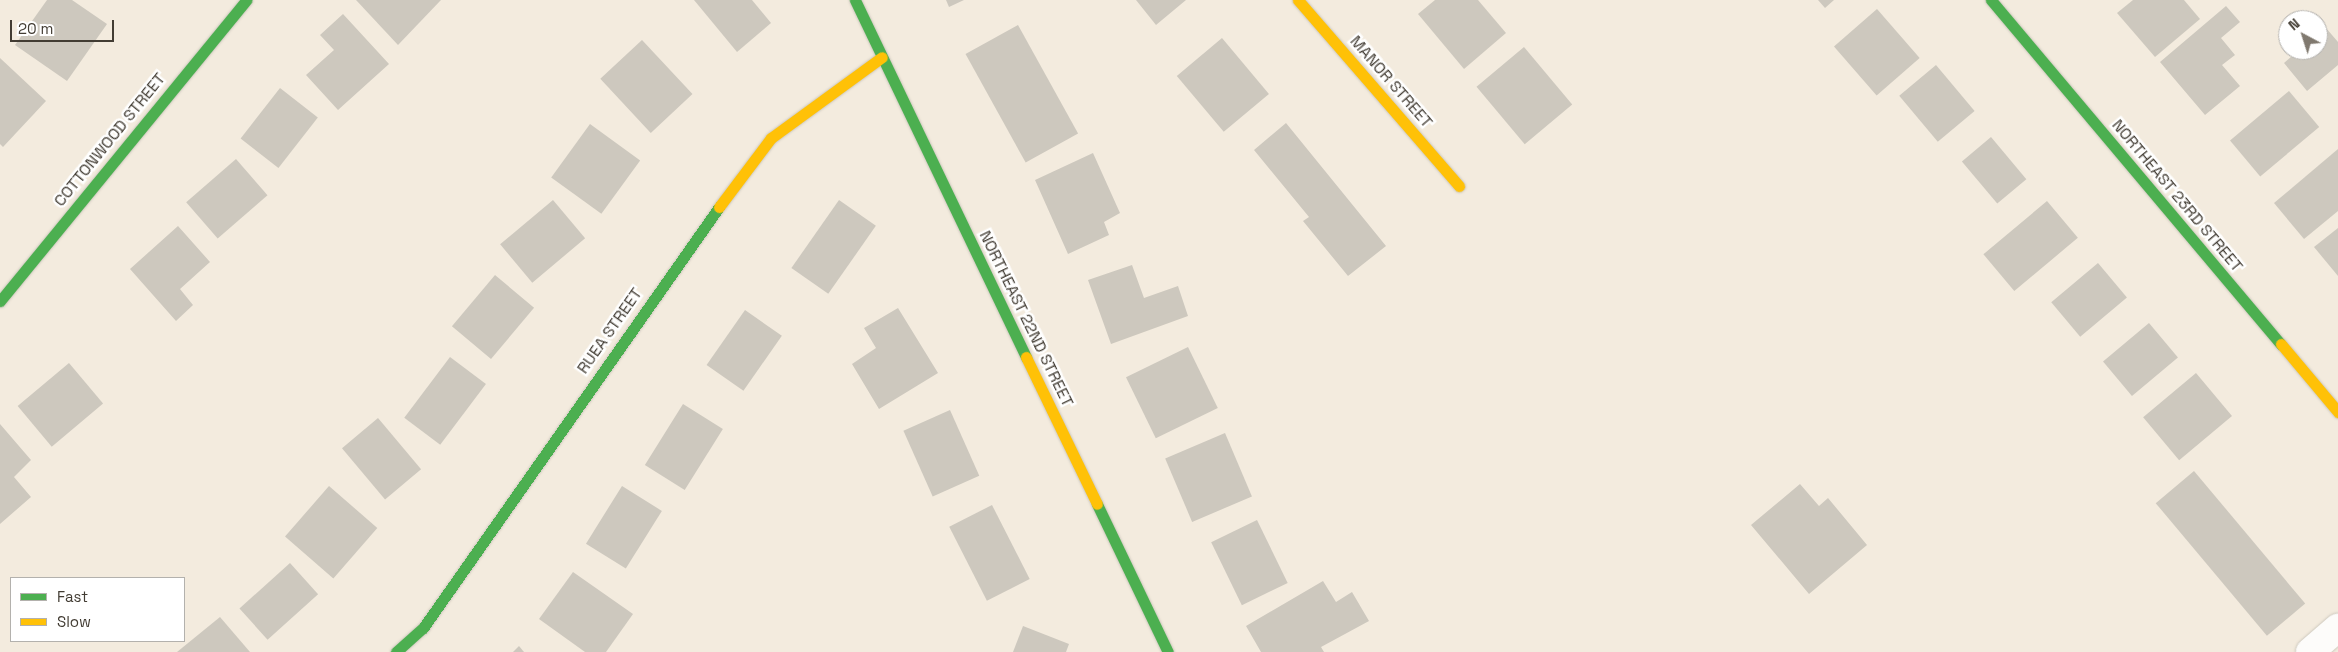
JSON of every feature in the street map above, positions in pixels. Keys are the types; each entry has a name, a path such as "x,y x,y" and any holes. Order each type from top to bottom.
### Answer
{"street":[{"name":"COTTONWOOD STREET","path":"0,301 246,0"},
{"name":"NORTHEAST 22ND STREET","path":"855,0 1168,652"},
{"name":"MANOR STREET","path":"1298,0 1459,186"},
{"name":"NORTHEAST 23RD STREET","path":"1991,0 2338,412"},
{"name":"RUEA STREET","path":"396,652 423,628 680,259 771,138 882,57"},
{"path":"2310,652 2338,628"}],"building":[{"path":"47,0 72,0 107,24 67,81 15,45"},
{"path":"356,0 441,0 398,45"},
{"path":"694,0 752,0 771,23 737,52"},
{"path":"946,0 964,0 949,7"},
{"path":"1136,0 1186,0 1156,25"},
{"path":"1435,0 1478,0 1506,33 1464,69 1418,14"},
{"path":"1818,0 1834,0 1825,8"},
{"path":"2133,0 2184,0 2200,19 2155,57 2117,13"},
{"path":"2226,6 2240,22 2221,38 2235,55 2222,65 2240,86 2205,115 2160,62"},
{"path":"1877,9 1920,58 1877,95 1834,46"},
{"path":"343,14 389,64 338,110 306,75 334,50 320,35"},
{"path":"1018,25 1078,133 1026,163 966,54"},
{"path":"2328,30 2338,42 2338,65 2307,91 2284,63 2287,60 2328,60"},
{"path":"1222,38 1269,94 1224,132 1177,76"},
{"path":"642,40 692,94 651,133 600,79"},
{"path":"1524,47 1572,104 1525,144 1477,87"},
{"path":"0,58 46,101 3,147 0,144"},
{"path":"1936,65 1975,111 1938,142 1899,96"},
{"path":"280,88 318,118 278,168 241,138"},
{"path":"2289,91 2319,127 2260,176 2230,140"},
{"path":"1286,123 1386,246 1348,276 1303,221 1309,217 1254,150"},
{"path":"590,124 640,160 601,214 551,177"},
{"path":"1991,137 2026,179 1997,204 1962,161"},
{"path":"2338,149 2338,211 2304,239 2274,203"},
{"path":"1093,153 1120,213 1104,222 1109,235 1068,254 1035,180"},
{"path":"236,159 267,195 218,239 186,202"},
{"path":"553,200 585,238 532,283 500,244"},
{"path":"839,200 876,226 828,294 791,268"},
{"path":"2047,201 2078,238 2014,291 1983,254"},
{"path":"178,226 210,262 180,289 193,305 176,321 130,269"},
{"path":"2338,228 2338,276 2314,247"},
{"path":"2098,263 2127,297 2080,337 2051,302"},
{"path":"1132,265 1144,298 1178,286 1188,316 1111,344 1088,280"},
{"path":"495,275 534,308 491,359 452,326"},
{"path":"898,308 938,373 879,409 852,364 876,348 864,328"},
{"path":"745,310 782,336 743,391 707,365"},
{"path":"2149,323 2178,357 2132,396 2103,362"},
{"path":"1188,347 1218,408 1156,438 1126,377"},
{"path":"450,357 486,384 440,445 404,418"},
{"path":"69,363 103,404 52,447 18,406"},
{"path":"2196,373 2232,416 2179,460 2143,417"},
{"path":"683,404 723,429 685,490 645,465"},
{"path":"950,410 979,476 933,497 903,431"},
{"path":"378,418 421,469 385,500 342,448"},
{"path":"0,424 31,460 14,477 31,497 0,524"},
{"path":"1225,433 1252,497 1192,522 1165,458"},
{"path":"2194,471 2305,604 2267,636 2156,503"},
{"path":"1800,484 1819,506 1828,498 1867,545 1809,594 1751,525"},
{"path":"329,486 377,528 333,579 285,537"},
{"path":"622,486 662,511 626,569 586,544"},
{"path":"992,505 1030,579 987,601 949,527"},
{"path":"1257,520 1288,583 1242,605 1211,542"},
{"path":"290,563 318,594 268,640 239,609"},
{"path":"573,572 633,614 606,652 585,652 539,619"},
{"path":"1323,581 1336,602 1352,592 1369,621 1321,647 1324,652 1261,652 1246,626"},
{"path":"220,617 250,652 177,652"},
{"path":"1023,626 1069,644 1066,652 1013,652"},
{"path":"519,646 524,652 513,652"}],"traffic: fast":[{"path":"0,301 246,0"},
{"path":"855,0 1026,357"},
{"path":"1991,0 2281,344"},
{"path":"396,652 423,628 719,207"},
{"path":"1097,504 1168,652"}],"traffic: slow":[{"path":"1298,0 1459,186"},
{"path":"719,207 771,138 882,57"},
{"path":"2281,344 2338,412"},
{"path":"1026,357 1097,504"}]}
